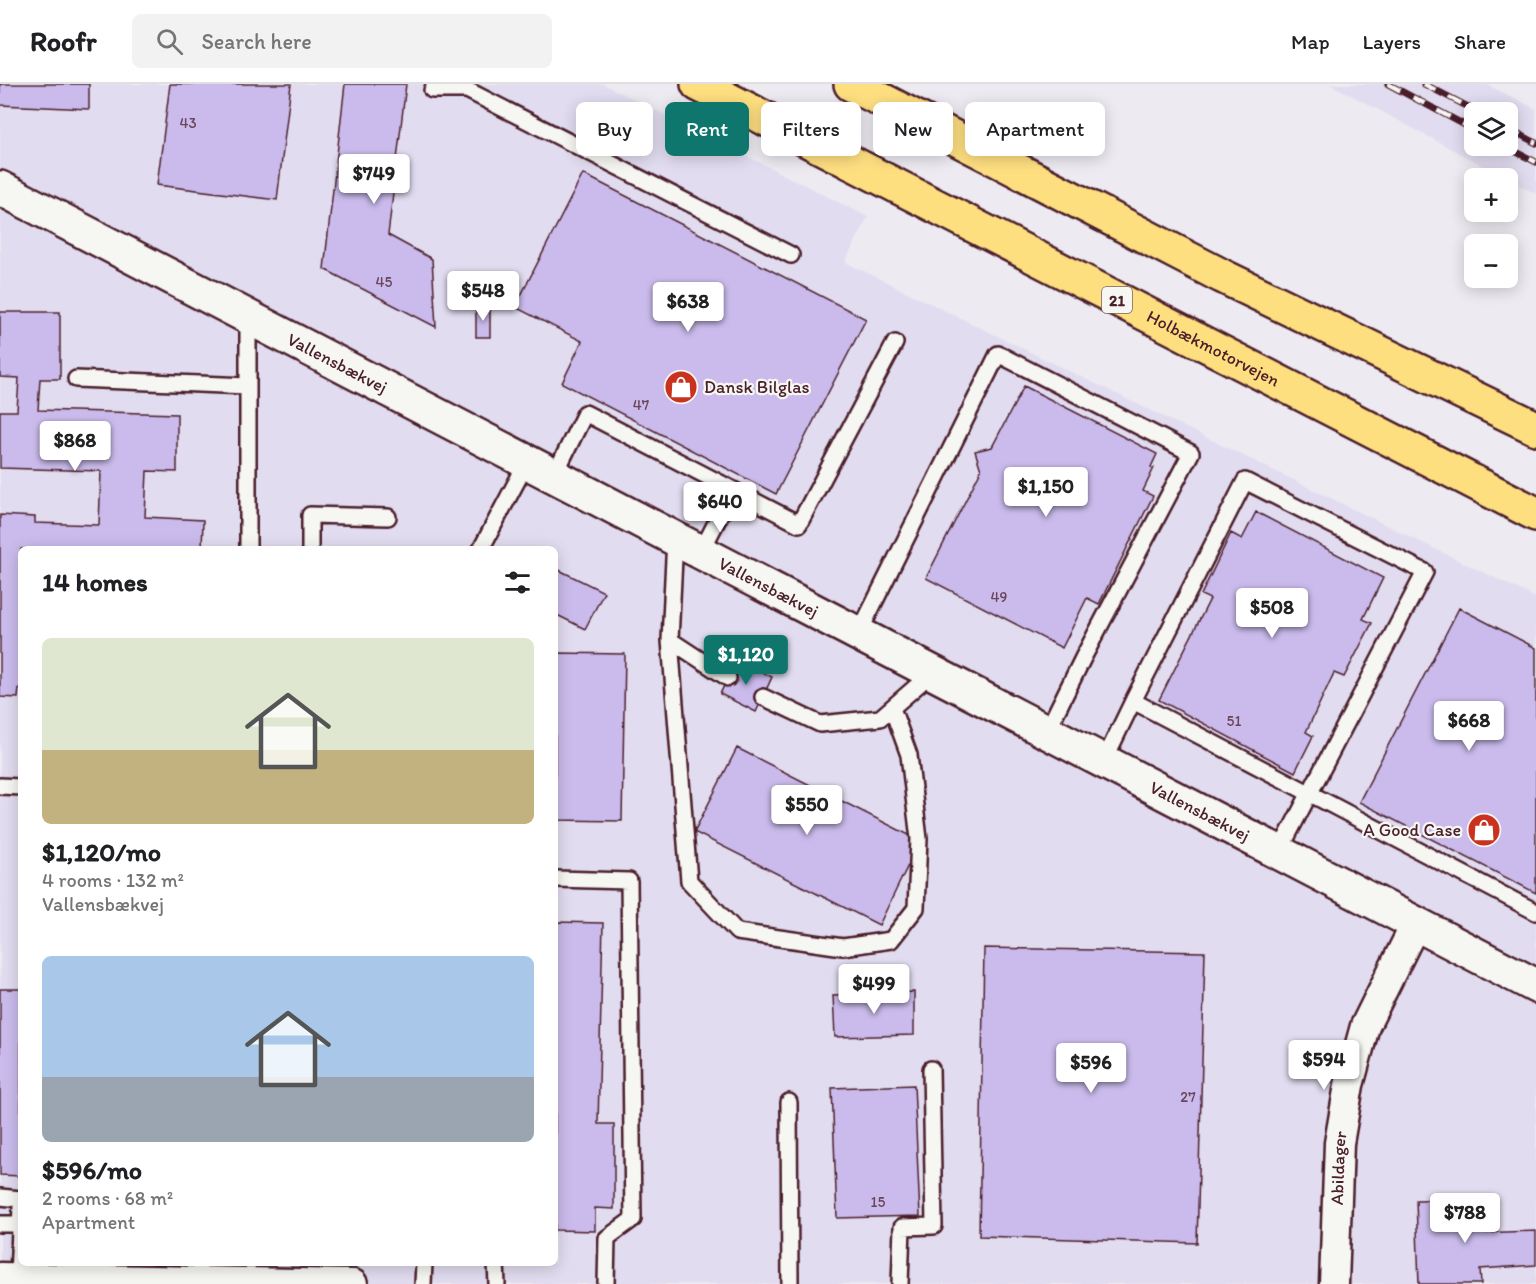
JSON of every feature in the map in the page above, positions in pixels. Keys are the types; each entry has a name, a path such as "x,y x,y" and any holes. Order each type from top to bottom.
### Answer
{"highway":[{"name":"Holbækmotorvejen","path":"698,84 1536,514"},
{"path":"851,84 1222,276 1536,428"}],"street":[{"name":"Vallensbækvej","path":"0,188 1536,986"},
{"name":"Abildager","path":"1334,1284 1339,1143 1349,1085 1365,1026 1416,923"},
{"path":"9,1277 101,1276 353,1284"}],"lane":[{"path":"432,90 466,90 791,255"},
{"path":"248,316 248,546"},
{"path":"483,546 585,413 799,524 894,343"},
{"path":"859,633 998,354 1181,447 1191,453 1083,657 1047,731"},
{"path":"76,379 248,386"},
{"path":"1104,761 1245,481 1425,572 1279,852"},
{"path":"733,490 688,545 670,640 689,881 737,932 843,947 891,940 916,908 919,839 909,755 892,708"},
{"path":"310,546 310,515 388,517"},
{"path":"670,640 728,678"},
{"path":"763,697 820,724 880,718 933,672"},
{"path":"1133,701 1536,912"},
{"path":"0,786 18,787"},
{"path":"558,879 628,881 633,1219 607,1238 606,1284"},
{"path":"900,1284 902,1227 934,1226 930,1069"},
{"path":"789,1102 790,1284"},
{"path":"0,1197 18,1199"},
{"path":"0,1224 18,1224"},
{"path":"9,1277 18,1229"},
{"path":"423,1284 424,1266"},
{"path":"496,1266 497,1284"}],"shaded area":[{"path":"0,84 603,84 639,102 576,102 576,156 653,156 653,109 665,115 665,156 746,156 868,217 845,262 1536,598 1536,1284 0,1284"},
{"path":"1330,84 1486,84 1536,109 1536,194 1518,184 1518,168 1487,168 1465,156 1518,156 1518,102 1464,102 1464,156"}],"building":[{"path":"0,84 89,84 89,109 0,105"},
{"path":"170,84 291,84 277,200 157,185"},
{"path":"345,84 406,84 388,235 432,259 436,327 324,269"},
{"path":"583,174 866,319 776,494 562,383 582,341 515,307"},
{"path":"476,307 490,307 490,337 476,337"},
{"path":"0,312 60,312 60,379 40,379 38,410 177,414 177,472 147,471 145,517 203,520 202,546 18,546 18,698 0,697 0,515 35,517 35,523 99,525 101,471 0,468 0,411 17,411 19,378 0,377"},
{"path":"1024,386 1157,454 1151,467 1154,468 1143,491 1153,496 1099,604 1087,598 1062,648 926,578 981,470 975,451 992,447"},
{"path":"1256,512 1383,578 1363,619 1372,623 1344,677 1334,673 1306,732 1313,736 1295,772 1159,700 1210,599 1201,595 1231,533 1242,539"},
{"path":"558,569 604,592 585,629 558,616"},
{"path":"1459,608 1536,648 1536,893 1359,802"},
{"path":"558,653 625,654 622,821 558,820"},
{"path":"737,659 772,677 756,712 720,694"},
{"path":"737,748 911,836 914,853 879,925 694,832"},
{"path":"558,922 603,923 598,1124 614,1124 614,1209 595,1208 595,1231 558,1230"},
{"path":"984,948 1205,952 1197,1243 979,1236"},
{"path":"0,989 18,989 18,1176 0,1175"},
{"path":"914,992 914,1035 835,1037 833,995"},
{"path":"914,1085 920,1216 837,1218 832,1088"},
{"path":"1477,1199 1479,1233 1536,1231 1536,1265 1480,1269 1481,1284 1419,1284 1416,1200"}],"railway":[{"path":"1388,84 1464,125"},
{"path":"1424,84 1464,105"},
{"path":"1518,133 1536,143"},
{"path":"1518,153 1536,162"}],"place":[{"name":"Dansk Bilglas","path":"681,387"},
{"name":"A Good Case","path":"1484,830"}]}
